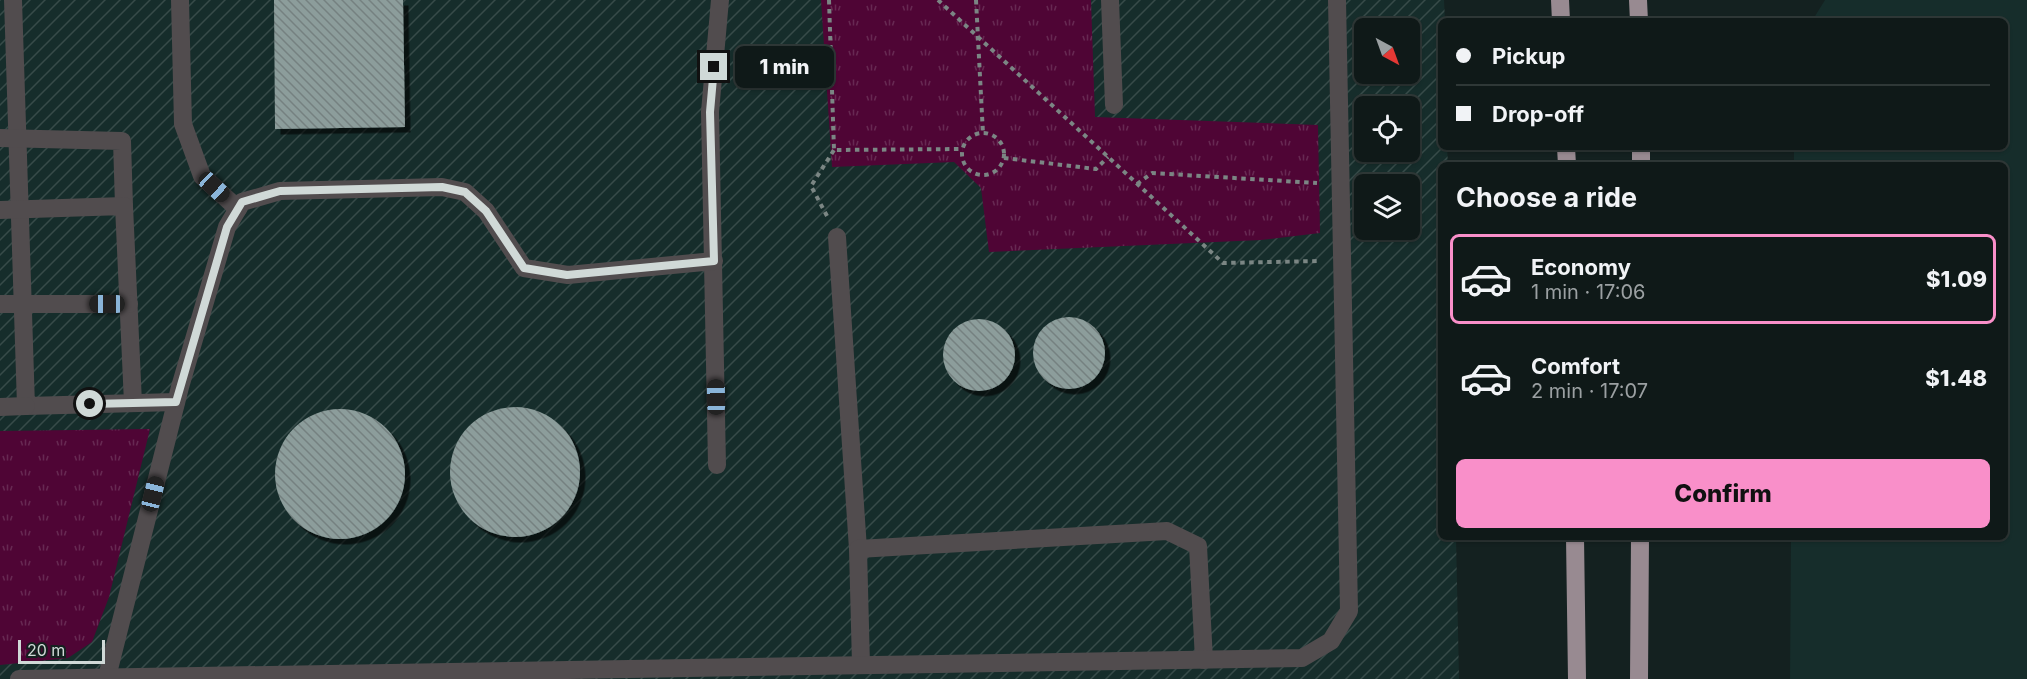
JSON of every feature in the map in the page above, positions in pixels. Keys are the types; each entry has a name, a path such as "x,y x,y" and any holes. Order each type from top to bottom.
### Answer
{"highway":[{"path":"1560,0 1561,18"},
{"path":"1638,0 1639,18"},
{"path":"1575,540 1577,679"},
{"path":"1639,679 1640,540"}],"lane":[{"path":"13,0 6,50 8,137 18,209 26,406"},
{"path":"180,0 183,124 202,176 238,209"},
{"path":"717,465 710,112 720,0"},
{"path":"1110,0 1113,105"},
{"path":"19,679 1302,658 1332,641 1349,611 1337,0"},
{"path":"8,137 122,141 133,403"},
{"path":"107,677 176,402 227,227 242,202 280,191 442,187 465,192 486,211 524,268 567,275 714,261"},
{"path":"0,210 124,206"},
{"path":"837,237 858,549 861,665"},
{"path":"0,304 129,304"},
{"path":"0,407 176,402"},
{"path":"858,549 1167,531 1198,546 1204,660"}],"path":[{"path":"829,0 834,150 811,186 837,237"},
{"path":"938,0 1223,263 1343,261"},
{"path":"976,0 983,134"},
{"path":"977,134 983,134 998,138 1004,148 1004,158 999,168 990,174 979,175 969,170 963,161 963,149 968,140 977,134"},
{"path":"834,150 963,149"},
{"path":"1004,158 1096,169 1108,157"},
{"path":"1137,184 1152,172 1341,184"}],"shaded area":[{"path":"0,0 1444,0 1445,18 1438,18 1438,150 1447,150 1448,162 1438,162 1438,540 1456,540 1459,679 0,679"},
{"path":"1825,0 2027,0 2027,679 1790,679 1791,540 2008,540 2008,162 1794,162 1794,150 2008,150 2008,18 1814,18"}],"green space":[{"path":"821,0 1091,0 1095,117 1318,125 1320,233 1261,240 989,252 981,188 954,162 832,167"},
{"path":"150,429 109,597 92,642 68,658 0,665 0,431"}],"building":[{"path":"274,0 403,0 405,127 275,129"},
{"path":"1076,317 1095,327 1103,339 1105,353 1103,367 1095,379 1083,387 1062,389 1043,379 1035,367 1033,346 1043,327 1055,319"},
{"path":"986,319 1005,329 1013,341 1015,355 1013,369 1005,381 993,389 972,391 953,381 945,369 943,348 953,329 965,321"},
{"path":"515,407 540,412 561,426 575,447 580,472 575,497 561,518 540,532 515,537 490,532 469,518 455,497 450,472 455,447 469,426 490,412"},
{"path":"340,409 365,414 386,428 400,449 405,474 400,499 386,520 365,534 340,539 315,534 294,520 280,499 275,474 280,449 294,428 315,414"}],"route":[{"path":"90,404 176,402 227,227 242,202 280,191 442,187 465,192 486,211 524,268 567,275 714,261 710,112 714,67"}]}
